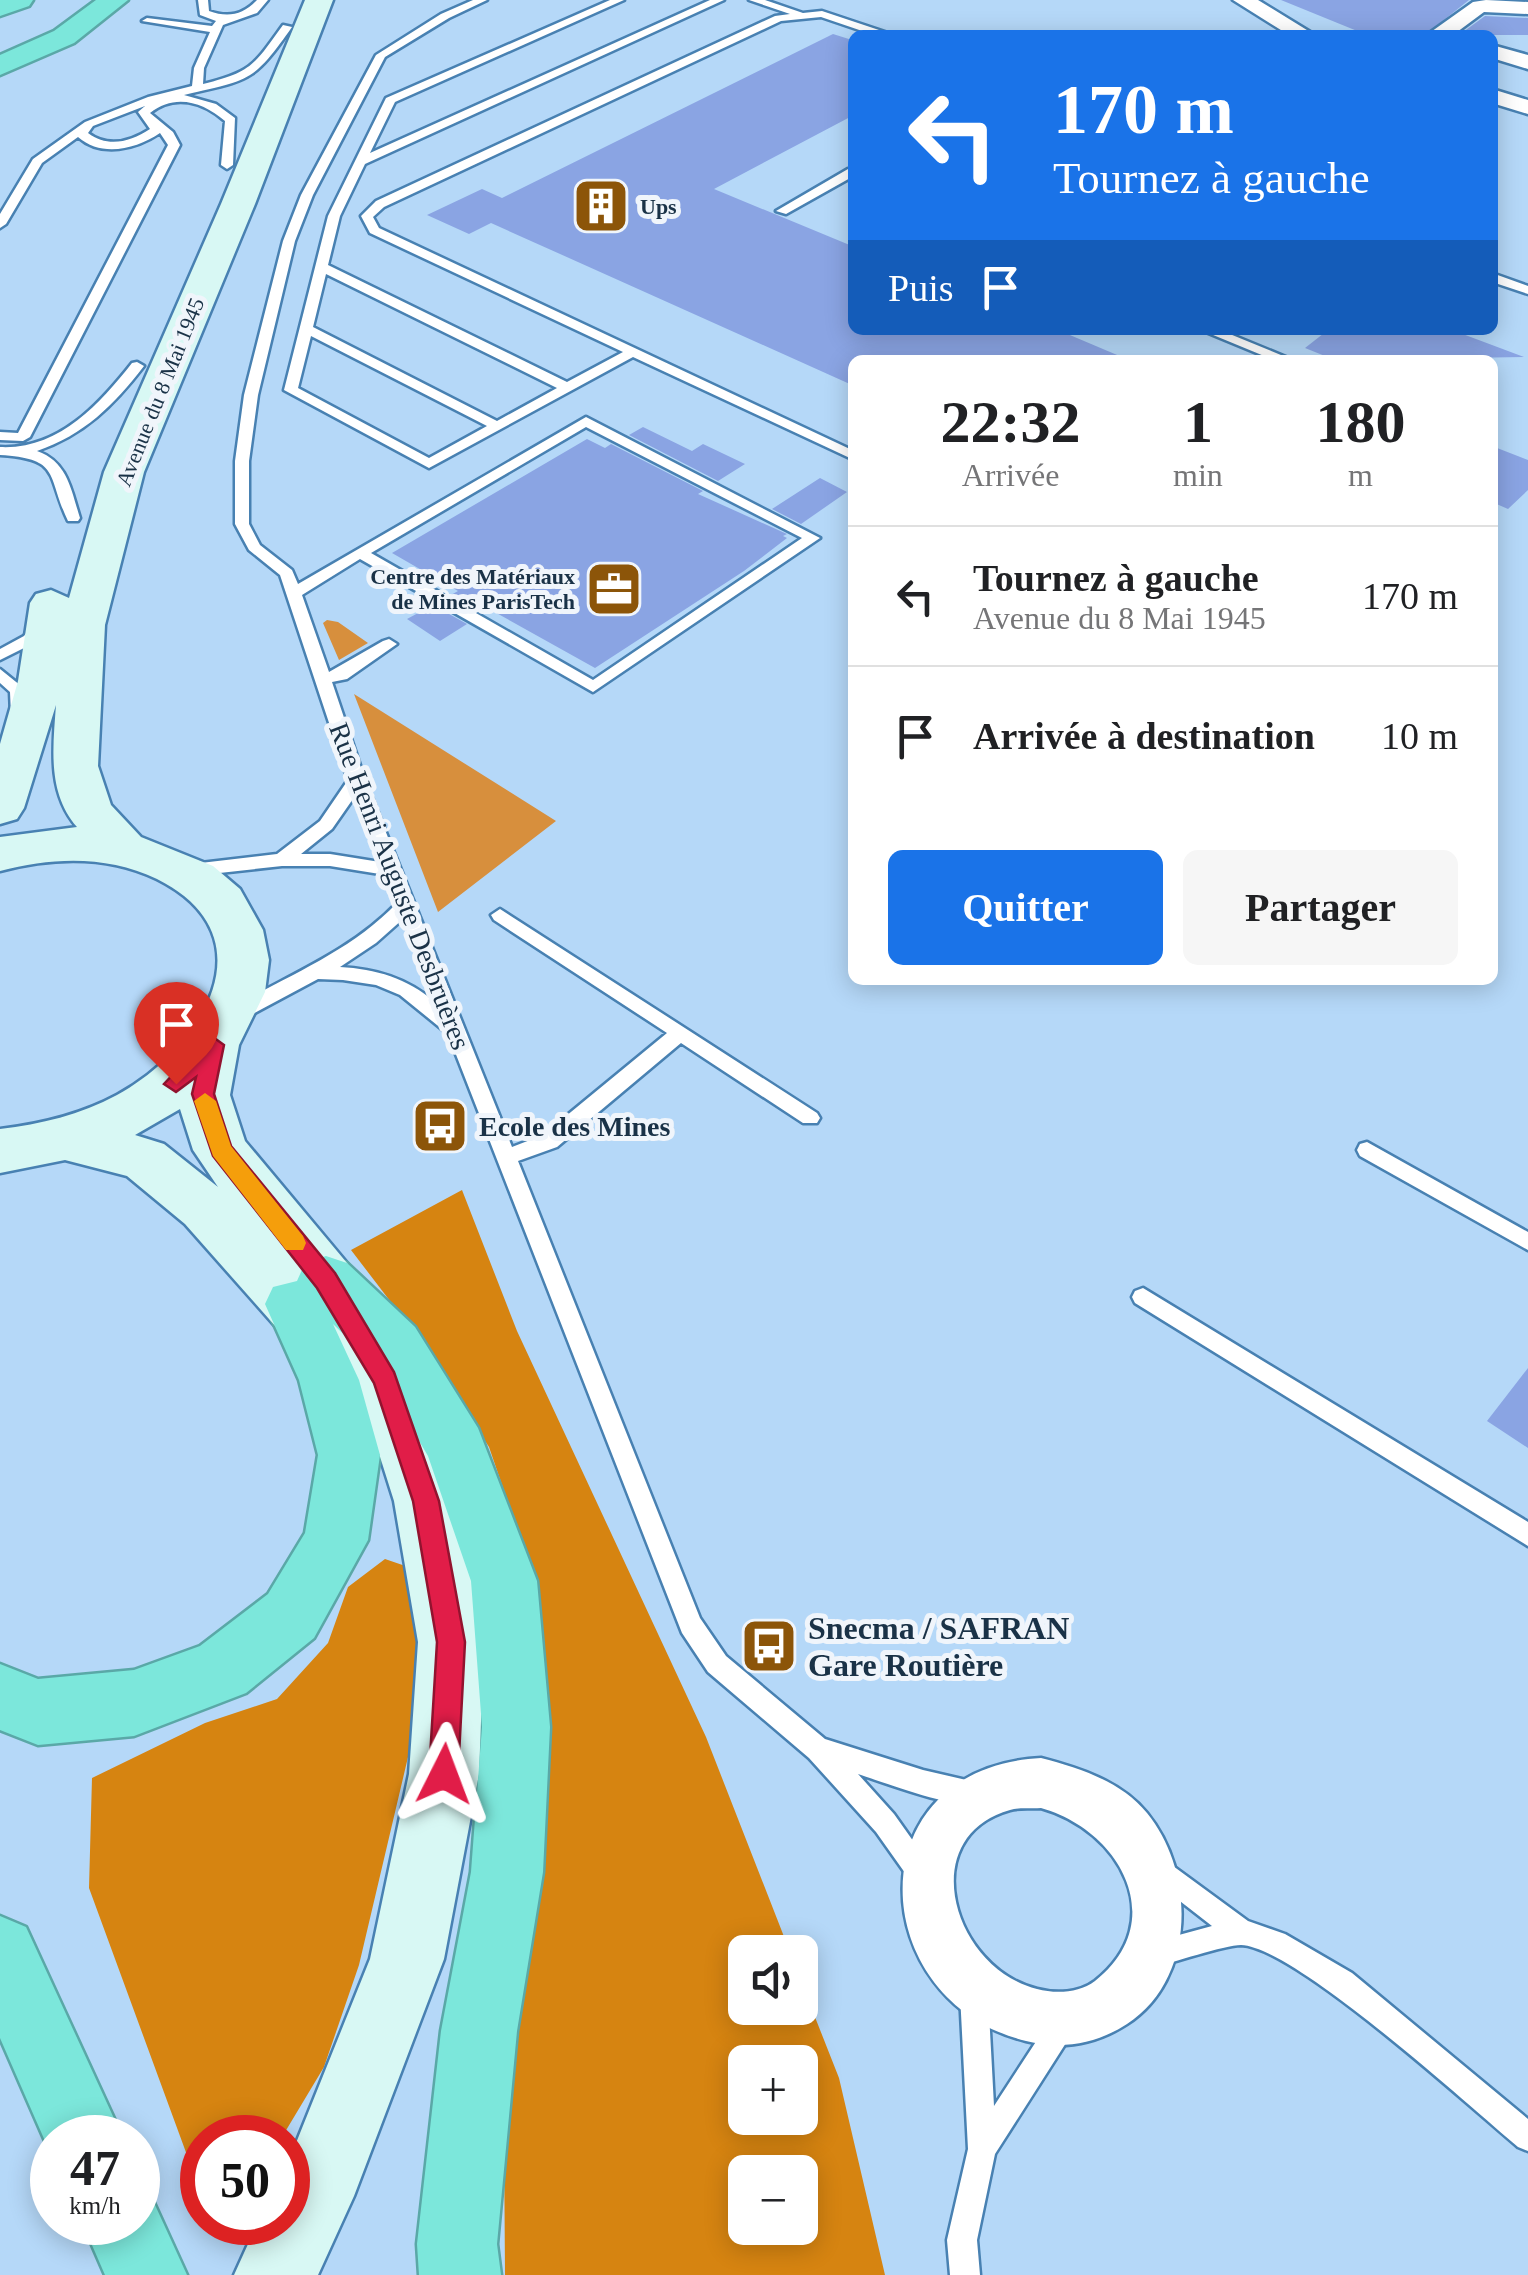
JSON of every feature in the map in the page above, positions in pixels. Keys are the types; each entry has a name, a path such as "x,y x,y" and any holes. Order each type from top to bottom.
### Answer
{"highway":[{"path":"0,7 19,0"},
{"path":"0,66 64,36 114,0"},
{"path":"0,1697 38,1712 134,1703 222,1670 291,1616 336,1540 349,1455 310,1292"},
{"path":"310,1292 394,1346 456,1447 504,1581 516,1727 506,1872 480,2031 457,2244 460,2275"},
{"path":"0,1953 74,2115"},
{"path":"132,2245 146,2275"}],"main road":[{"name":"Avenue du 8 Mai 1945","path":"122,846 89,811 74,766 83,626 124,472 238,204 319,0"},
{"name":"Avenue du 8 Mai 1945","path":"0,808 20,755 40,681 49,613 73,518 292,14"},
{"name":"Avenue du 8 Mai 1945","path":"0,854 72,843 122,846 190,870 222,898 242,933 245,974 203,1094 221,1150 310,1292 386,1380 426,1501 451,1642 444,1774 407,1958 310,2150"},
{"name":"Avenue du 8 Mai 1945","path":"0,1151 66,1139 125,1116 176,1084 222,1031"},
{"name":"Avenue du 8 Mai 1945","path":"66,1139 144,1158 310,1292"},
{"name":"Avenue du 8 Mai 1945","path":"237,2275 255,2245"},
{"name":"Avenue du 8 Mai 1945","path":"275,2275 280,2245"}],"street":[{"path":"1243,0 1295,30"},
{"path":"1445,30 1480,6 1528,8"},
{"path":"1498,53 1528,62"},
{"path":"1498,98 1528,107"},
{"name":"Rue Henri Auguste Desbruères","path":"1042,1784 1079,1793 1113,1814 1144,1858 1154,1881 1158,1918 1150,1956 1131,1987 1102,2009 1066,2020 1028,2018 992,2003 960,1978 937,1942 927,1902 928,1883 930,1863 945,1828 971,1802 1004,1786 1042,1784"}],"lane":[{"path":"203,0 204,13 220,25"},
{"path":"148,21 220,25 253,10 263,0"},
{"name":"Rue Henri Auguste Desbruères","path":"482,0 445,16 380,55 307,196 289,241 261,345 242,460 242,524 254,547 287,572 357,780 691,1625 717,1664 818,1748 885,1824 928,1883"},
{"path":"620,0 390,100 334,216 290,390 429,464 633,352"},
{"path":"360,162 719,0"},
{"path":"754,0 800,13 822,14 869,30"},
{"path":"334,216 367,216 380,204 779,18 800,13"},
{"path":"0,224 36,161 89,124 175,91 246,77 292,14"},
{"path":"197,88 199,68 220,25"},
{"path":"89,124 82,134 89,142 121,145 144,140 156,130 144,112 151,104 192,98 216,105 231,120 227,165"},
{"path":"0,436 23,436 174,144 169,134 150,120"},
{"path":"782,210 848,174"},
{"path":"367,216 374,230 848,453"},
{"path":"322,267 568,388"},
{"path":"1498,279 1528,290"},
{"path":"306,328 497,426"},
{"path":"1221,335 1273,355"},
{"path":"20,452 65,438 96,417 136,366"},
{"path":"294,593 360,553 586,421 813,538 593,687 360,553"},
{"path":"0,451 47,459 63,476 73,518"},
{"path":"0,655 30,639 49,613"},
{"path":"321,679 341,674 388,644"},
{"path":"0,674 18,690 20,755"},
{"path":"282,860 326,825 357,780"},
{"path":"190,870 282,860 330,860 394,870"},
{"path":"319,973 384,931 407,904"},
{"path":"500,914 810,1118"},
{"path":"222,1031 294,980 319,973 352,973 405,986 422,998 458,1038"},
{"path":"506,1157 550,1141 680,1033"},
{"path":"1366,1150 1528,1242"},
{"path":"1143,1297 1528,1535"},
{"name":"Rue Henri Auguste Desbruères","path":"818,1748 923,1783 986,1795"},
{"path":"1144,1858 1241,1932 1289,1950 1342,1984 1528,2137"},
{"path":"1150,1956 1241,1932"},
{"path":"965,2275 962,2240 982,2149 973,1988"},
{"path":"982,2149 1066,2020"}],"shaded area":[{"path":"338,622 368,643 339,660 323,623"},
{"path":"354,694 556,821 438,912"},
{"path":"462,1190 517,1331 706,1737 783,1935 728,1935 728,2025 818,2025 839,2078 885,2275 505,2275 504,2134 531,1946 549,1751 539,1593 489,1447 413,1331 351,1250"},
{"path":"385,1559 420,1571 433,1651 359,1965 324,2067 295,2115 180,2115 180,2136 89,1888 92,1778 205,1723 277,1699 328,1643 348,1587"}],"building":[{"path":"1281,0 1469,0 1431,30 1355,30"},
{"path":"1485,16 1528,18 1528,35 1466,30"},
{"name":"Ups","path":"833,34 848,39 848,118 714,189 848,244 848,335 1070,335 1117,355 848,355 848,383 491,223 469,234 427,215 482,189 502,198"},
{"path":"1322,335 1465,335 1524,357 1322,355 1305,348"},
{"path":"643,427 692,451 703,444 745,464 718,481 629,435"},
{"path":"587,439 605,448 611,444 703,491 698,494 787,534 783,536 787,538 744,571 595,668 491,610 485,614 451,595 458,591 392,553"},
{"path":"1498,448 1528,460 1528,490 1508,509 1498,505"},
{"path":"820,478 847,492 801,524 772,509"},
{"path":"433,605 467,624 440,641 407,619"},
{"path":"1528,1368 1528,1448 1487,1421"}],"slow traffic":[{"path":"205,1101 221,1150 294,1243"}],"place":[{"name":"Ups","path":"601,206"},
{"name":"Centre des Matériaux de Mines ParisTech","path":"614,589"},
{"name":"Ecole des Mines","path":"440,1126"},
{"name":"Snecma / SAFRAN Gare Routière","path":"769,1646"}],"route":[{"path":"176,1084 213,1045 203,1094 221,1150 326,1280 386,1380 426,1501 451,1642 444,1774"}]}
